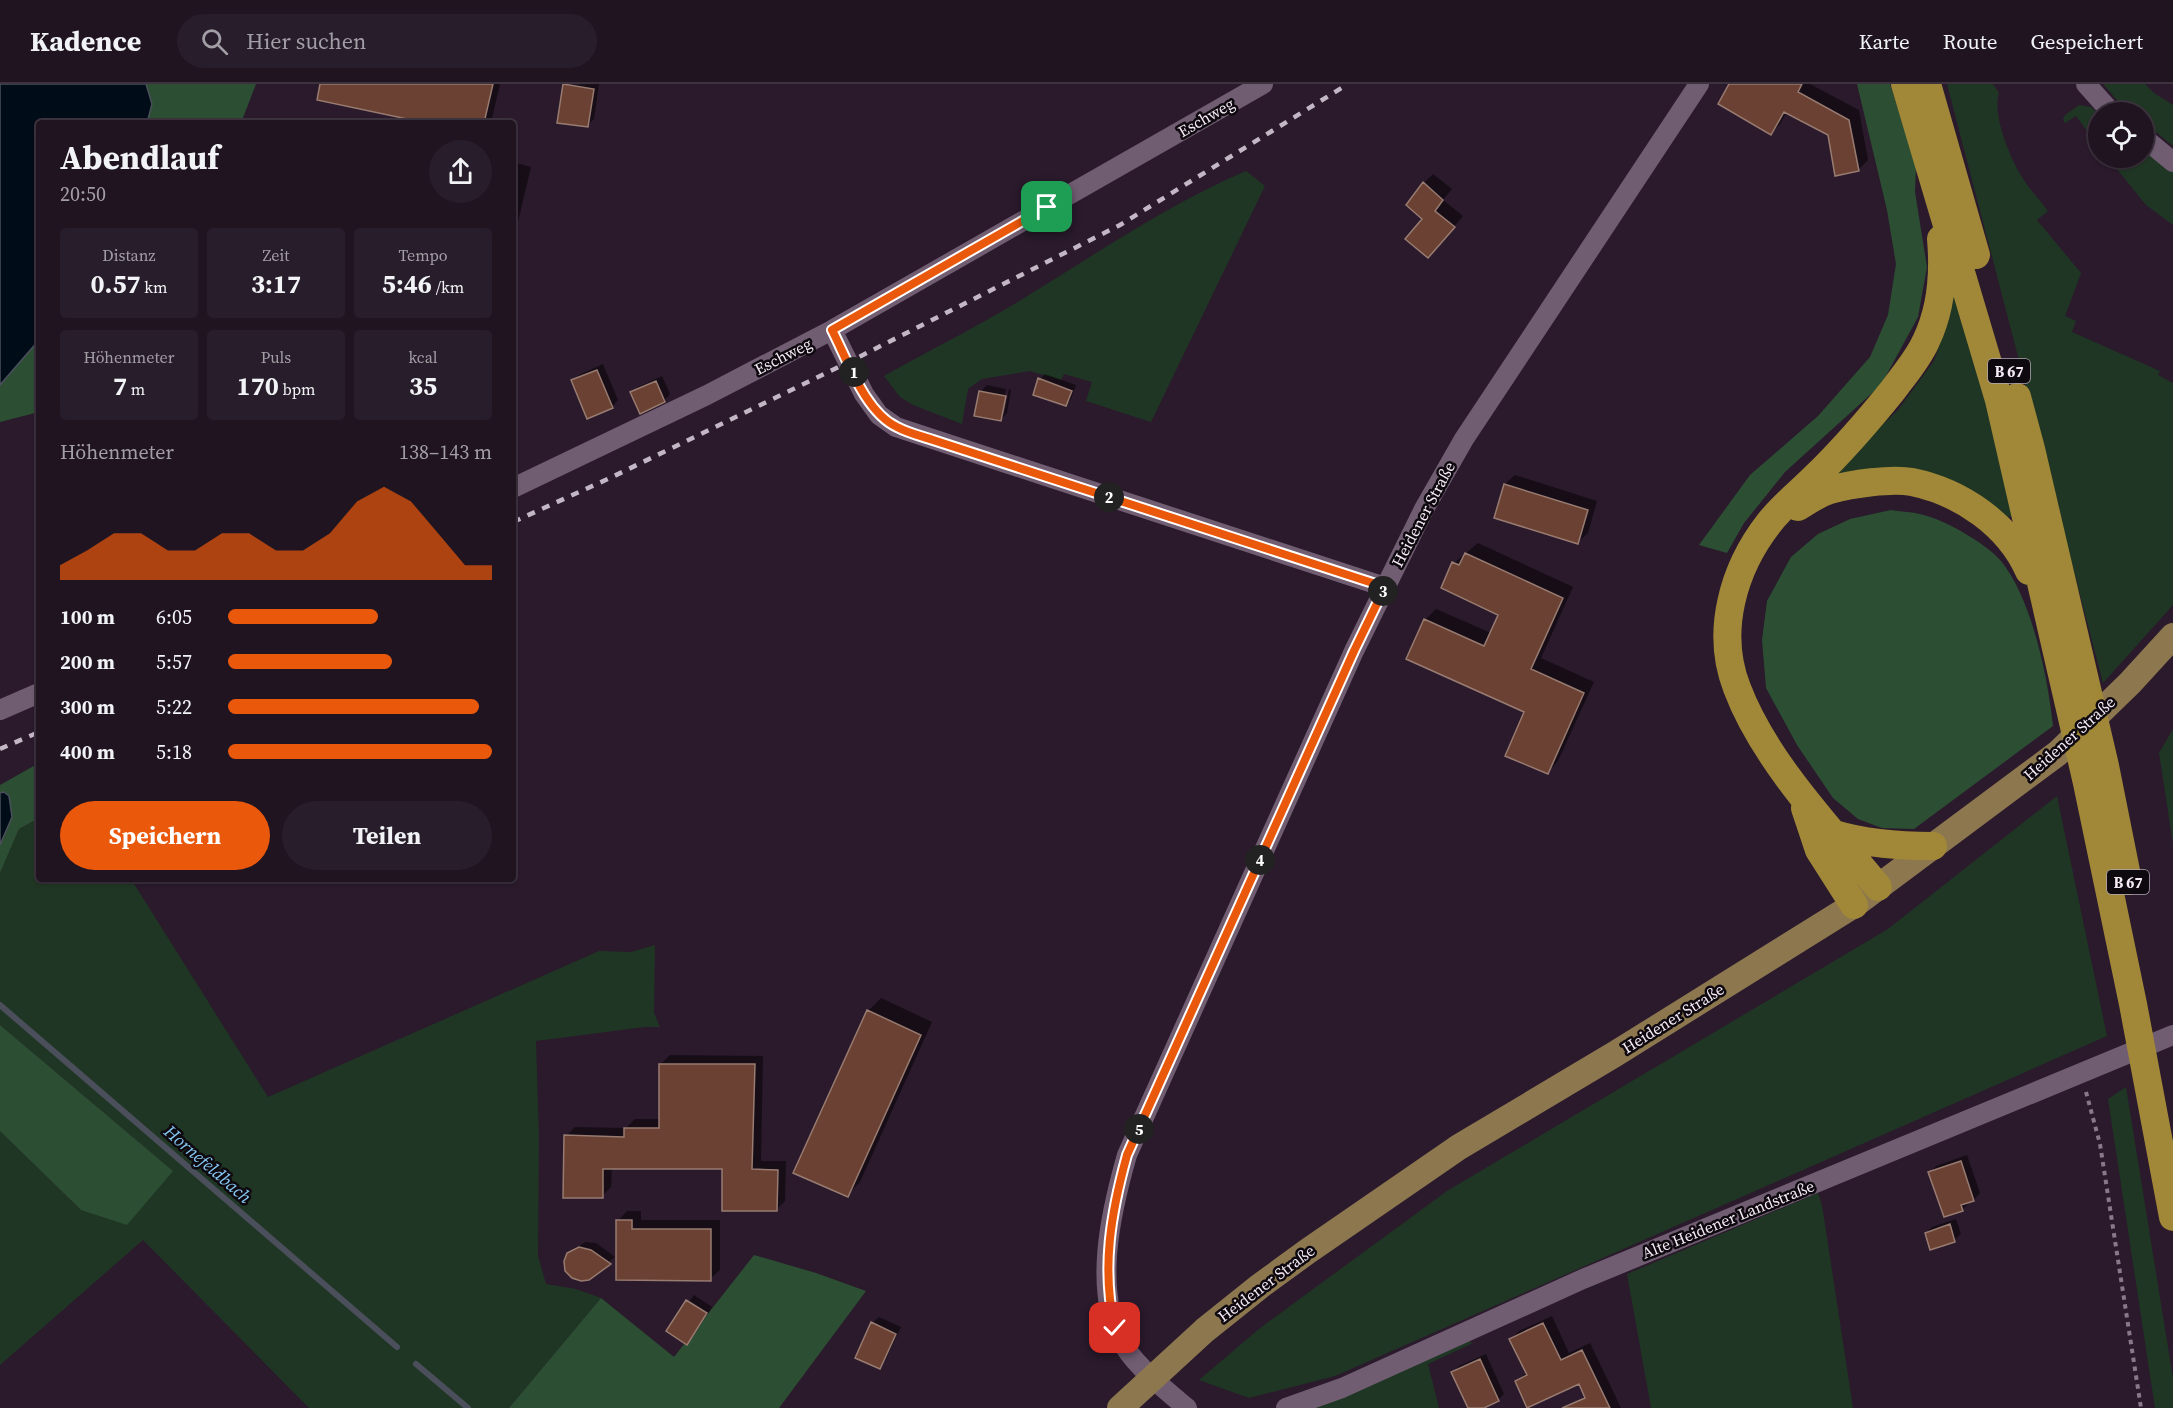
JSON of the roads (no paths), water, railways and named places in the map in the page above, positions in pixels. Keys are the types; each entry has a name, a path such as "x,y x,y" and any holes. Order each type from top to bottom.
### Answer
{"highway":[{"name":"B 67","path":"1905,84 1999,400 2096,774 2155,1066 2173,1217"},
{"name":"B 67","path":"1927,84 2031,449 2070,667"},
{"path":"1878,887 1770,752 1749,716 1736,687 1726,652 1727,621 1734,587 1752,550 1770,522 1851,441 1907,371 1927,340 1939,299 1943,264 1940,229 1929,163"},
{"path":"1770,522 1828,490 1864,483 1911,482 1944,493 1975,508 2007,534 2024,560 2070,667"},
{"path":"1798,789 1819,850 1854,905"},
{"path":"1834,834 1859,842 1892,846 1933,846"},
{"name":"B 67","path":"2155,1066 2173,1114"}],"main road":[{"name":"Heidener Straße","path":"1120,1408 1205,1330 1260,1286 1459,1147 1616,1054 1854,905 2058,753 2130,683 2173,636"}],"street":[{"name":"Eschweg","path":"516,487 707,395 832,330 1263,84"},
{"name":"Heidener Straße","path":"1153,1376 1126,1349 1115,1328 1107,1286 1112,1221 1127,1155 1349,662 1424,509 1464,439 1699,84"},
{"path":"2086,84 2102,102"},
{"path":"2154,146 2173,162"},
{"path":"832,330 864,394 879,415 896,427 1385,587"},
{"path":"0,710 36,694"},
{"name":"Alte Heidener Landstraße","path":"1286,1408 1342,1388 1583,1279 2173,1035"},
{"path":"1153,1376 1187,1408"}],"waterway":[{"name":"Hornefeldbach","path":"0,1005 397,1347"},
{"name":"Hornefeldbach","path":"416,1364 468,1408"}],"railway":[{"path":"516,521 610,478 849,362 1120,225 1348,84"},
{"path":"0,749 36,733"}]}
